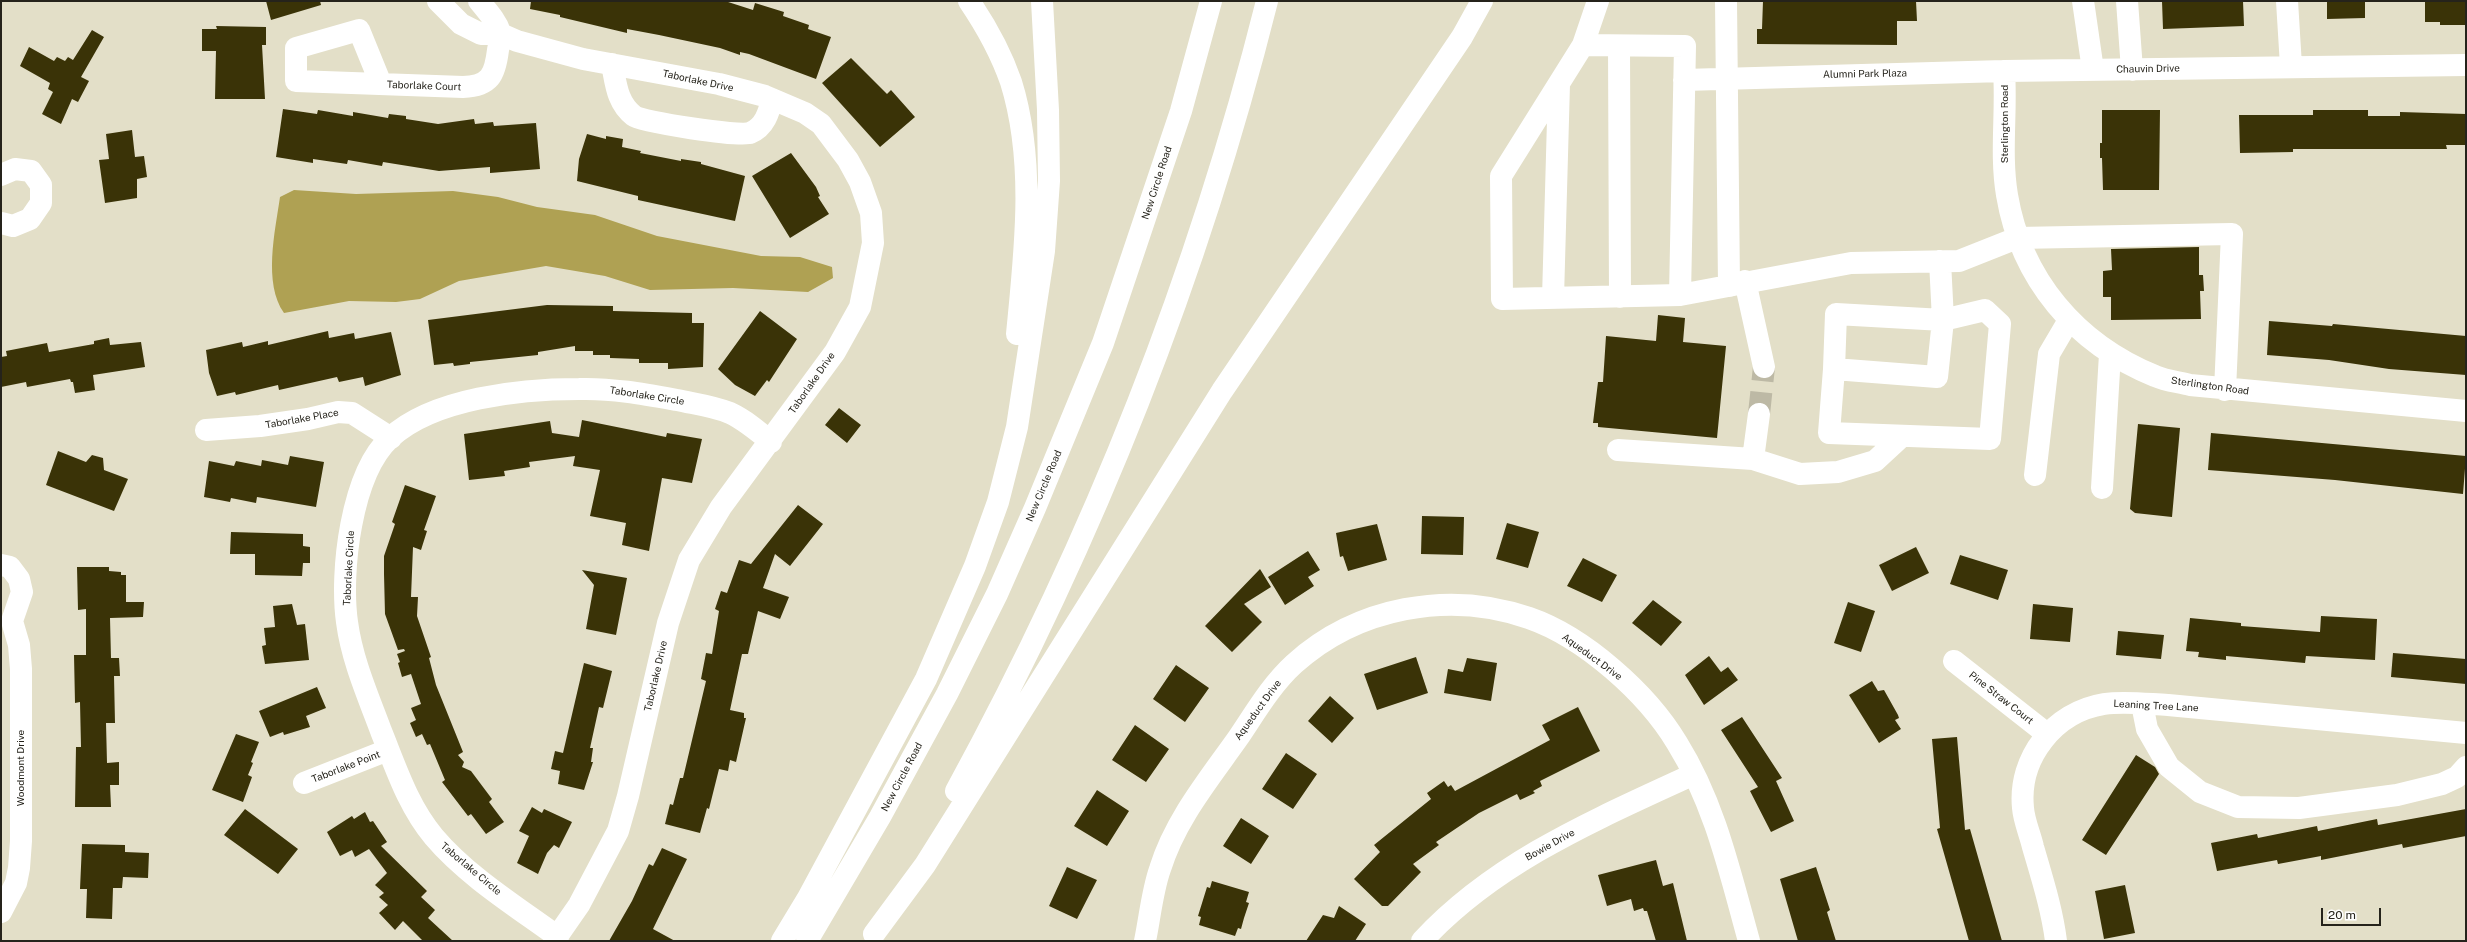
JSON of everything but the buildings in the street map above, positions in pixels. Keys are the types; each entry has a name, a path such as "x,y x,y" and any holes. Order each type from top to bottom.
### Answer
{"main road":[{"name":"Taborlake Drive","path":"438,1 462,24 481,34 501,34 549,50 612,64 719,84 772,99 805,113 821,124 848,160 866,196 871,213 873,243 860,307 835,352 771,442 721,507 689,560 668,623 628,796 618,831 579,905 556,939"},
{"path":"479,1 496,24 501,34"},
{"path":"969,1 984,24 1011,82 1024,146 1026,171 1021,298 1016,351 988,528"},
{"path":"782,941 812,892 922,686 975,566 998,502 1017,427 1044,251 1049,181 1048,110 1042,1"},
{"name":"New Circle Road","path":"807,941 880,817 947,694 997,594 1035,508 1103,344 1181,112 1211,1"},
{"path":"872,938 908,878 996,716 1028,653 1116,459 1194,248 1222,163 1267,1"},
{"path":"1462,37 1482,1"},
{"path":"872,938 925,865 1222,391 1462,37 1490,1"},
{"path":"1598,1 1583,46 1501,176 1502,299 1680,295 1851,263 1959,260 2017,238 2232,234 2225,390"},
{"path":"1726,1 1726,78 1737,284 1764,367"},
{"path":"2083,1 2093,70"},
{"path":"2127,1 2132,70"},
{"path":"2287,1 2291,66"},
{"name":"Taborlake Court","path":"382,84 474,87 486,81 496,69 501,34"},
{"path":"1583,46 1685,46 1680,295"},
{"path":"1619,46 1620,297"},
{"path":"612,64 618,98 635,117 730,135 750,133 768,117 772,99"},
{"name":"Chauvin Drive","path":"2004,71 2132,70 2291,66 2466,65"},
{"name":"Alumni Park Plaza","path":"1684,80 2004,71"},
{"name":"Sterlington Road","path":"2004,71 2006,95 2003,148 2006,194 2017,238 2034,273 2069,320 2098,347 2156,377 2225,390 2466,411"},
{"path":"1553,298 1559,84"},
{"path":"1,175 15,169 31,171 41,185 41,204 30,219 13,226 1,223"},
{"path":"1834,368 1937,377 1943,320 1940,261"},
{"path":"1985,310 2000,324 1990,439 1901,437 1829,433 1836,314 1943,320 1985,310"},
{"path":"2035,475 2049,354 2069,320"},
{"path":"2102,488 2110,354"},
{"name":"Taborlake Circle","path":"556,939 475,875 435,838 400,782 356,660 347,621 347,582 352,520 359,494 380,449 410,422 451,405 499,396 567,389 598,388 627,391 713,408 749,424 771,442"},
{"name":"Taborlake Place","path":"206,430 260,426 308,419 338,412 352,413 391,438"},
{"path":"1753,459 1759,414"},
{"path":"1618,450 1753,459 1800,474 1838,472 1875,461 1901,437"},
{"name":"Woodmont Drive","path":"1,564 10,567 19,579 22,592 7,620 19,645 21,669 22,841 16,883 1,912"},
{"name":"Aqueduct Drive","path":"1145,941 1158,875 1169,843 1189,809 1269,693 1294,664 1321,644 1345,629 1370,618 1426,606 1463,605 1497,610 1537,622 1566,636 1625,681 1650,707 1677,742 1712,812 1749,941"},
{"name":"Pine Straw Court","path":"1954,661 2047,734"},
{"name":"Leaning Tree Lane","path":"2056,941 2052,915 2023,810 2022,790 2026,771 2039,744 2047,734 2086,709 2118,702 2466,733"},
{"path":"2142,704 2146,729 2169,767 2200,792 2238,808 2299,808 2397,795 2442,784 2457,777 2466,767"},
{"name":"Taborlake Point","path":"304,783 388,750"},
{"name":"Bowie Drive","path":"1422,941 1444,917 1505,870 1609,814 1694,774"}],"shaded area":[{"path":"294,190 356,194 453,191 498,197 537,207 595,215 657,236 761,256 800,257 832,267 833,278 808,292 733,288 650,290 605,276 546,266 459,281 420,299 396,302 349,301 284,313 278,301 274,287 272,257 280,197"}],"tunnel":[{"path":"1759,414 1764,367"}]}
